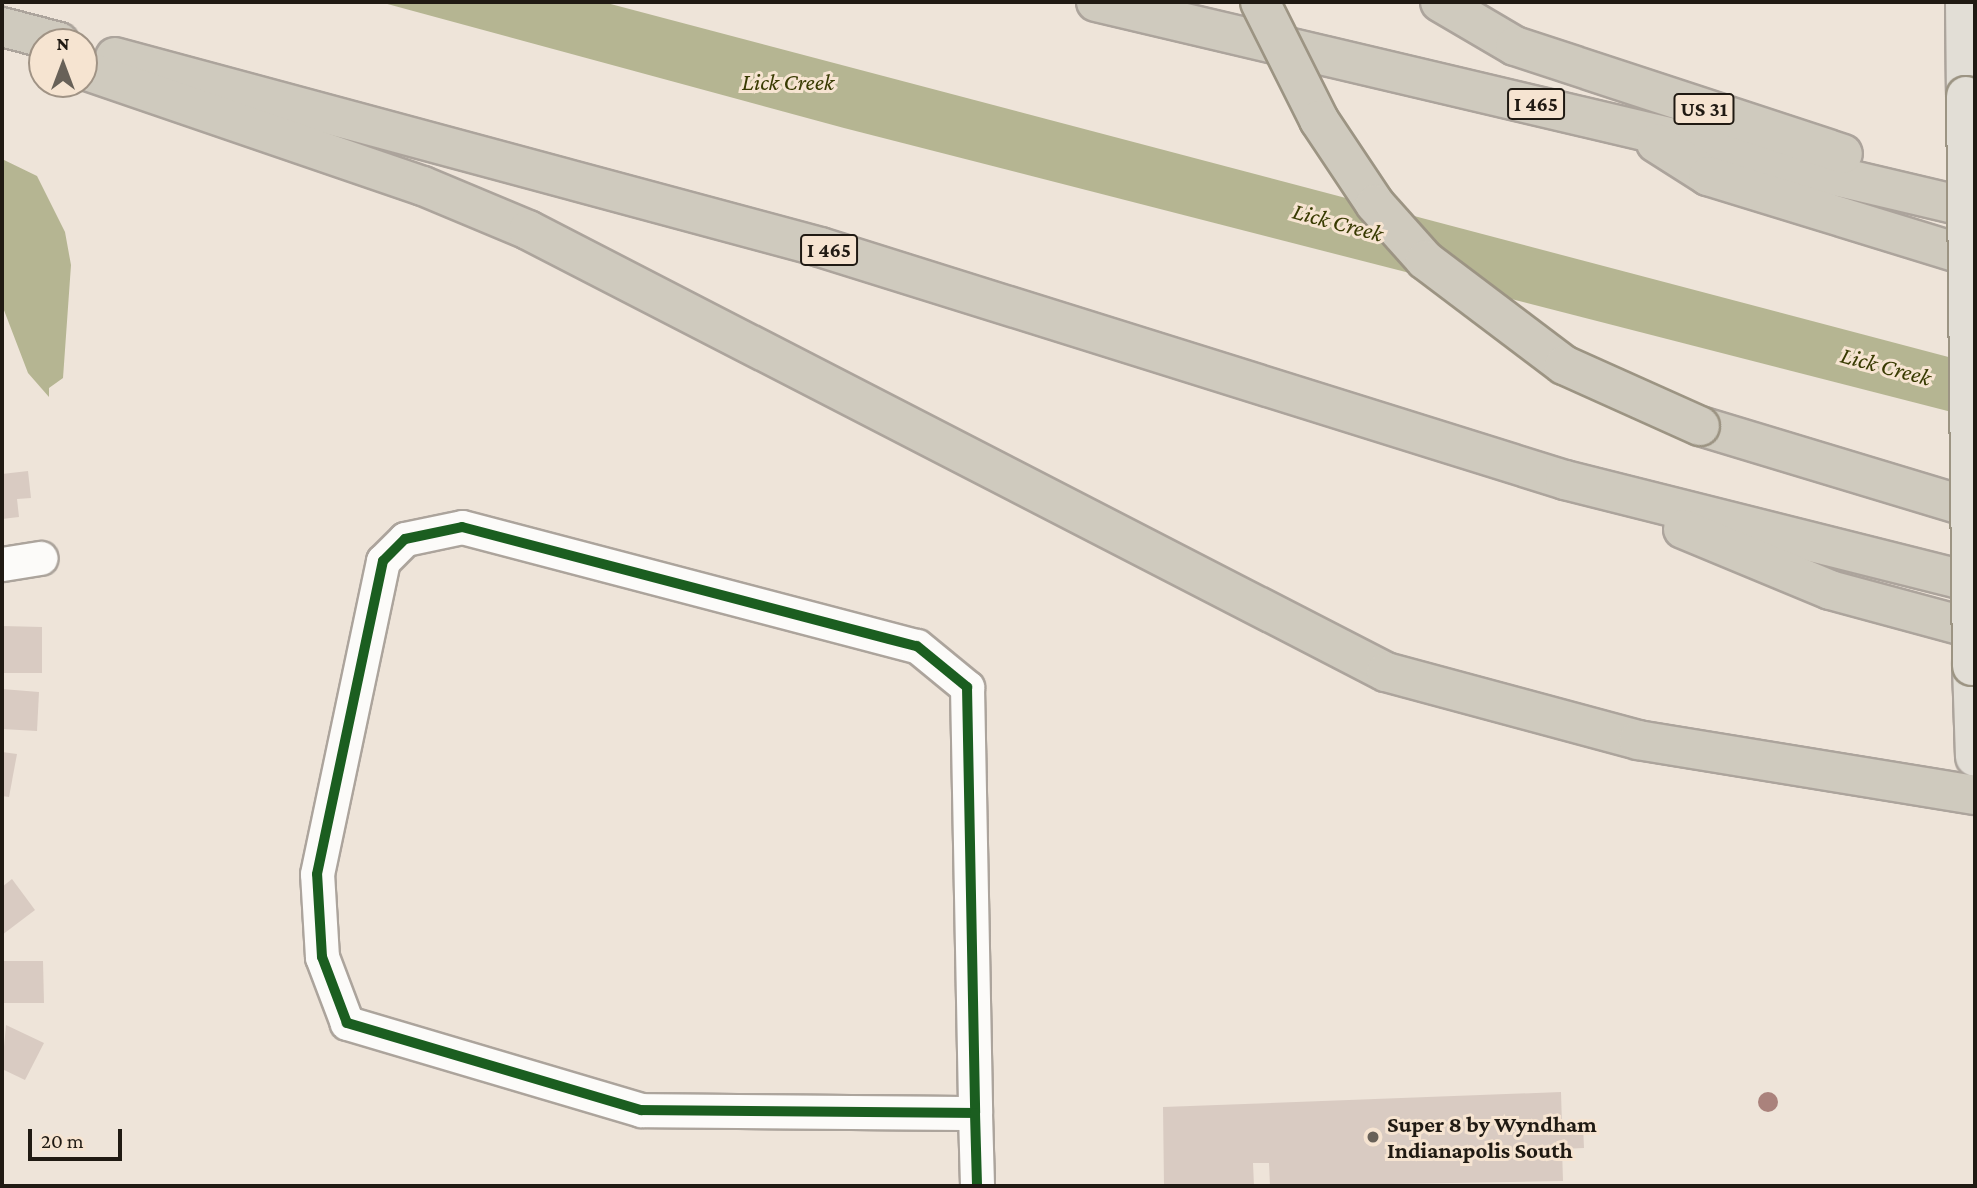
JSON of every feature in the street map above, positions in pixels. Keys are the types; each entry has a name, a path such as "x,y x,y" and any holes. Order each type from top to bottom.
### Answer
{"highway":[{"name":"I 465","path":"1096,2 1975,209"},
{"path":"1260,2 1339,152 1425,260 1564,365 1700,425 1975,509"},
{"name":"US 31","path":"1440,2 1489,33 1556,61 1975,197"},
{"path":"2,27 28,34"},
{"path":"2,42 28,51"},
{"name":"I 465","path":"98,52 820,247 1565,480 1975,583"},
{"path":"98,75 424,186 528,230 1386,672 1638,740 1975,795"},
{"path":"1629,126 1708,176 1975,258"},
{"path":"1565,480 1830,590 1975,629"}],"main road":[{"path":"1965,2 1975,757"}],"street":[{"path":"975,1113 642,1110 347,1023 322,957 317,874 383,561 405,539 462,527 917,646 967,687 977,1186"},
{"path":"2,564 41,558"}],"water":[{"name":"Lick Creek","path":"380,2 603,2 1975,364 1975,418 844,128"},
{"path":"2,159 37,176 65,232 71,265 63,378 49,388 49,397 28,373 2,305"}],"building":[{"path":"28,471 31,498 17,499 19,517 2,519 2,474"},
{"path":"2,626 42,627 42,673 2,673"},
{"path":"2,689 39,692 37,731 2,729"},
{"path":"2,752 17,754 9,797 2,796"},
{"path":"12,879 35,910 2,935 2,887"},
{"path":"3,961 43,961 44,1003 2,1003"},
{"path":"6,1025 44,1043 25,1080 2,1069"},
{"name":"Super 8 by Wyndham Indianapolis South","path":"1561,1092 1562,1125 1583,1125 1584,1148 1562,1149 1563,1181 1270,1186 1269,1163 1253,1163 1254,1186 1164,1186 1163,1107"}],"cycle path":[{"path":"975,1113 641,1110 347,1023 322,957 317,874 383,561 405,539 462,527 917,646 967,687 977,1186"}],"place":[{"name":"Super 8 by Wyndham Indianapolis South","path":"1373,1137"}]}
